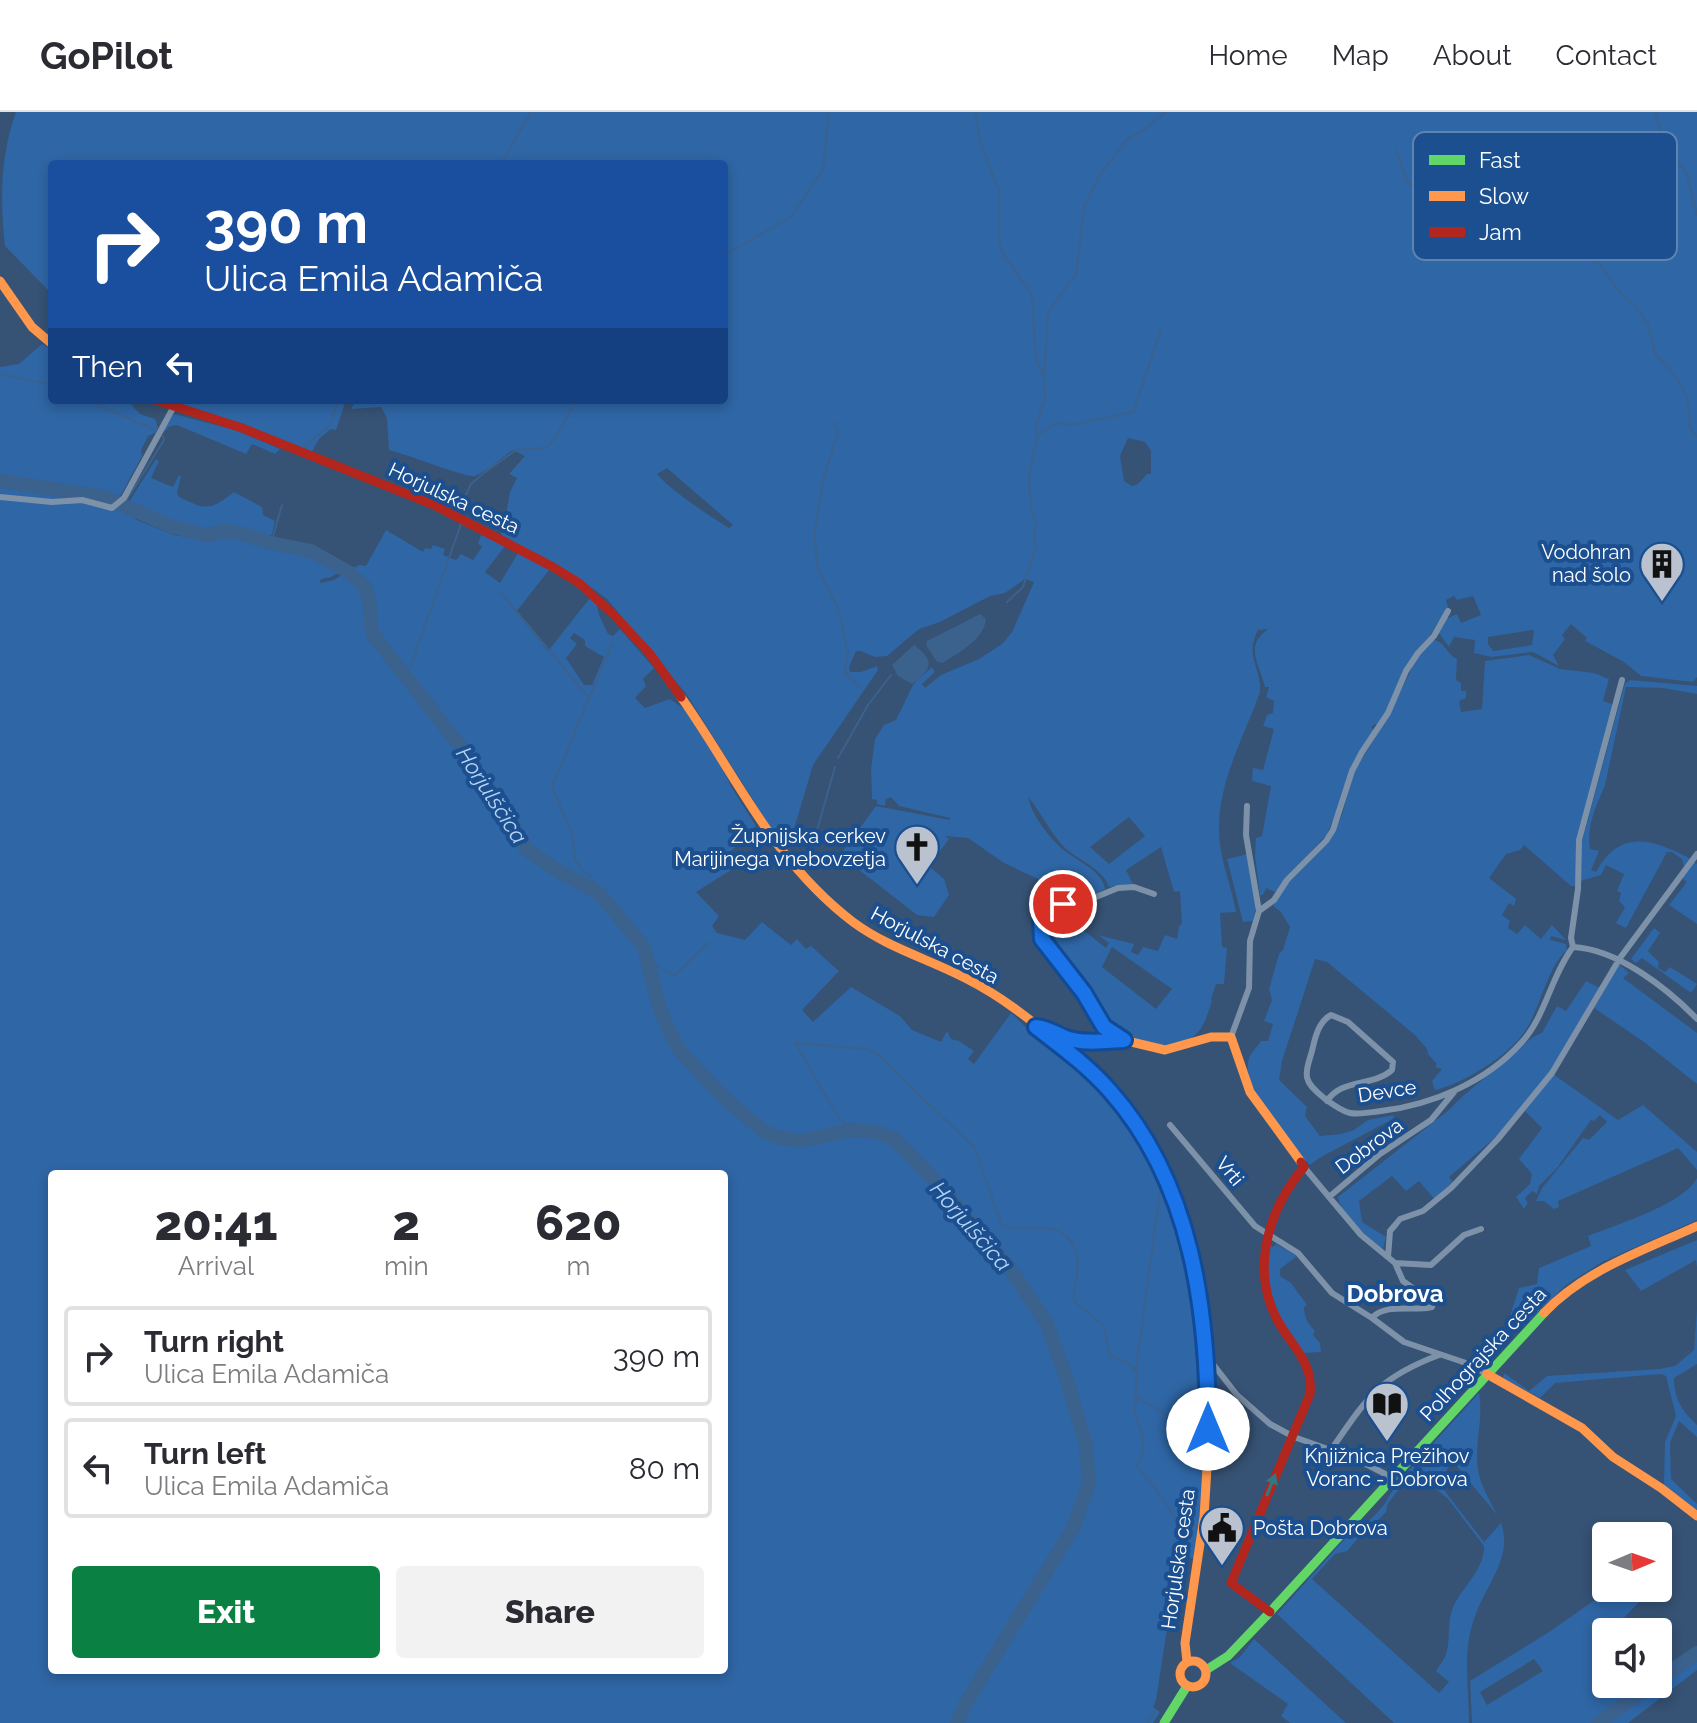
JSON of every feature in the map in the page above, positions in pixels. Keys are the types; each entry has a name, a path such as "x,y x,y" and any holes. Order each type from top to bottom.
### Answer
{"street":[{"path":"0,281 32,327 48,341"},
{"name":"Horjulska cesta","path":"164,404 242,428 434,505 465,519 578,583 605,606 656,664 711,740 738,790 773,841 832,904 875,936 972,981 1079,1060 1112,1093 1158,1162 1175,1200 1202,1312 1207,1357 1207,1480 1185,1643 1187,1662"},
{"path":"0,497 52,502 82,500 112,508 124,498 173,408"},
{"path":"1259,911 1274,900 1287,880 1333,830 1352,771 1388,713 1406,671 1434,636 1448,611"},
{"path":"1454,1092 1521,1043 1530,1032 1557,970 1573,947 1571,938 1578,889 1579,840 1622,680"},
{"path":"1247,806 1246,835 1259,911 1250,941 1249,988 1231,1037 1250,1092 1304,1167 1286,1189 1267,1234 1264,1270 1270,1308 1301,1356 1311,1383 1294,1437 1283,1455 1231,1583 1270,1612"},
{"path":"1388,1257 1390,1231 1400,1219 1423,1211 1444,1195 1498,1139 1552,1073 1620,958 1697,854"},
{"path":"1124,1040 1104,1027 1084,993 1042,939 1041,918 1050,907 1091,899 1118,888 1134,887 1154,894"},
{"path":"1573,947 1586,947 1620,958 1697,1019"},
{"name":"Devce","path":"1327,1101 1340,1088 1384,1077 1392,1070 1393,1062 1348,1022 1331,1015 1320,1026 1305,1076 1307,1083 1327,1101 1350,1113 1362,1113 1405,1108 1454,1092"},
{"path":"1036,1027 1046,1028 1066,1038 1124,1040 1161,1050 1184,1046 1208,1036 1231,1037"},
{"name":"Dobrova","path":"1304,1167 1329,1197 1380,1154 1431,1120 1454,1092"},
{"name":"Vrti","path":"1170,1125 1239,1209 1267,1234"},
{"path":"1329,1197 1361,1235 1395,1263 1403,1281 1433,1303 1432,1307 1386,1309 1372,1318"},
{"name":"Polhograjska cesta","path":"1206,1670 1228,1656 1534,1322 1567,1292 1615,1262 1697,1226"},
{"path":"1395,1263 1431,1265 1464,1235 1481,1229"},
{"path":"1267,1234 1298,1253 1332,1293 1404,1342 1463,1362 1582,1428 1613,1457 1697,1516"},
{"path":"1331,1450 1372,1393 1404,1370 1439,1355"},
{"path":"1207,1357 1218,1373 1257,1413 1294,1437 1393,1478"},
{"path":"1196,1661 1206,1670 1206,1679 1200,1686 1187,1686 1180,1674 1187,1662 1196,1661"},
{"path":"1164,1723 1187,1686"}],"shaded area":[{"path":"16,112 1697,112 1697,677 1693,682 1641,676 1624,662 1585,641 1587,638 1571,624 1553,655 1559,666 1533,652 1492,657 1474,653 1475,640 1454,637 1449,647 1439,633 1446,619 1457,614 1461,623 1481,615 1473,596 1457,600 1454,596 1446,600 1448,608 1411,659 1379,726 1375,724 1371,727 1375,731 1367,741 1327,834 1275,892 1266,888 1260,895 1256,838 1262,836 1271,786 1252,781 1253,768 1263,770 1274,729 1263,726 1267,715 1273,713 1274,701 1266,697 1269,687 1265,687 1255,655 1257,642 1268,629 1258,630 1253,655 1260,692 1228,775 1220,809 1221,848 1236,912 1220,913 1222,947 1227,948 1224,984 1216,984 1205,1021 1190,1039 1168,1045 1142,1042 1108,1029 1046,941 1043,921 1048,910 1091,901 1082,929 1106,948 1109,943 1098,935 1134,944 1131,952 1138,955 1143,947 1158,951 1165,935 1177,939 1182,924 1180,891 1174,892 1161,847 1126,870 1133,884 1109,887 1096,870 1060,843 1028,797 1036,817 1049,835 1065,851 1093,870 1105,889 1089,897 1049,905 1053,886 1004,863 968,838 945,836 949,839 929,866 944,879 949,895 934,917 917,915 840,855 876,806 950,820 899,806 891,797 886,799 885,806 872,799 871,769 875,739 884,725 896,720 914,683 932,667 935,672 922,684 925,688 941,675 979,659 1002,644 1012,632 1034,582 1025,579 1005,593 990,596 940,622 919,629 887,656 875,657 856,651 850,672 877,666 878,670 813,765 795,832 786,846 764,821 687,695 607,599 501,535 502,518 506,515 510,492 517,478 509,474 525,456 513,450 475,476 461,474 389,450 387,418 381,407 351,409 354,404 728,404 728,160 48,160 48,290 5,246 2,212 7,145","holes":["1128,438 1145,442 1151,451 1151,474 1132,486 1124,481 1120,456","667,468 733,525 729,528 680,495 657,474","1532,630 1532,645 1493,651 1488,644 1488,637","1129,817 1145,836 1109,864 1090,847","1112,947 1172,989 1156,1009 1102,967"]},
{"path":"42,344 48,348 48,404 131,404 140,414 155,419 158,428 148,436 141,450 142,456 122,493 113,503 137,520 174,535 206,540 227,533 274,549 310,551 341,571 321,579 320,583 334,580 345,573 358,588 364,602 370,642 385,646 374,626 369,589 351,569 366,566 386,530 423,552 433,545 445,549 443,555 456,560 461,554 473,560 482,547 478,543 482,533 505,546 485,572 500,583 518,553 549,570 516,612 548,651 590,598 597,605 608,634 613,636 620,629 654,668 643,679 646,686 635,698 645,708 670,699 684,709 711,746 756,826 722,860 731,870 696,892 719,916 712,926 717,933 745,940 762,922 791,945 797,939 806,949 811,946 839,971 802,1010 813,1022 851,987 900,1016 912,1030 941,1042 947,1031 951,1039 974,1051 968,1059 974,1064 1011,1013 1038,1039 1079,1065 1107,1093 1142,1143 1176,1219 1187,1259 1200,1341 1204,1442 1200,1525 1194,1558 1178,1558 1153,1707 1160,1712 1153,1723 0,1723 0,367 19,364","holes":["574,633 585,640 585,646 604,657 592,685 584,685 566,658 577,644 570,638"]},
{"path":"179,404 345,404 336,430 331,429 319,439 311,453 244,424"},
{"path":"174,414 235,430 280,449 275,454 252,444 246,454 177,425 163,430"},
{"path":"156,459 159,461 151,478 173,487 181,476 179,497 208,506 219,503 234,492 262,507 263,515 275,521 272,534 267,539 223,528 211,532 190,529 129,502"},
{"path":"980,614 986,619 976,639 943,663 937,662 926,645 927,641"},
{"path":"1433,640 1457,659 1456,680 1461,683 1461,691 1466,691 1466,698 1459,701 1461,712 1482,709 1485,661 1529,655 1560,669 1594,673 1609,679 1603,701 1615,705 1577,835 1577,886 1571,886 1524,845 1520,850 1506,854 1489,878 1516,899 1514,906 1509,903 1502,915 1510,921 1508,928 1517,934 1525,925 1541,939 1552,925 1566,940 1551,936 1550,940 1566,944 1567,950 1554,967 1532,1019 1520,1038 1486,1066 1435,1090 1432,1081 1442,1069 1435,1067 1437,1064 1415,1035 1327,962 1315,959 1282,1061 1279,1080 1307,1107 1305,1116 1320,1136 1341,1134 1354,1130 1368,1120 1394,1115 1393,1119 1310,1165 1270,1116 1248,1073 1250,1056 1261,1041 1268,1041 1273,1024 1264,1021 1272,1000 1269,989 1290,927 1281,912 1273,906 1286,884 1329,841 1342,815 1354,771 1387,720 1418,655"},
{"path":"914,645 926,656 929,665 912,684 898,676 892,665"},
{"path":"1630,680 1697,686 1697,694 1663,688 1626,687 1605,785 1591,823 1590,849 1599,851 1591,870 1596,872 1605,858 1627,843 1664,846 1691,859 1684,867 1682,859 1667,852 1626,928 1616,923 1625,907 1619,901 1621,893 1617,891 1624,874 1606,865 1601,875 1581,881 1581,845 1625,683"},
{"path":"1248,854 1256,906 1253,921 1243,922 1227,859"},
{"path":"1694,862 1697,864 1697,924 1669,905 1687,882 1682,878"},
{"path":"1654,928 1660,933 1648,951 1659,962 1658,968 1665,972 1670,967 1697,984 1691,993 1642,958 1636,963 1631,959"},
{"path":"1619,964 1629,973 1623,978 1697,1033 1697,1084 1594,1008"},
{"path":"1586,981 1600,988 1551,1071 1497,1136 1449,1177 1453,1182 1435,1200 1419,1181 1406,1191 1392,1176 1359,1201 1362,1222 1386,1237 1383,1249 1362,1233 1344,1212 1338,1197 1542,1033 1557,1006 1566,1011"},
{"path":"1553,1074 1618,1120 1643,1105 1697,1152 1697,1170 1678,1148 1558,1201 1559,1207 1554,1209 1544,1201 1536,1201 1542,1188 1583,1138 1589,1140 1607,1122 1600,1115 1591,1120 1557,1168 1539,1186 1537,1194 1532,1191 1525,1198 1528,1203 1524,1209 1516,1197 1530,1184 1532,1174 1519,1159 1542,1128 1525,1111"},
{"path":"1697,1178 1697,1220 1602,1262 1566,1285 1519,1330 1508,1322 1519,1288 1537,1284 1539,1268 1591,1246 1588,1236 1664,1205 1690,1188"},
{"path":"1697,1240 1697,1268 1696,1260 1641,1291 1625,1270"},
{"path":"1276,1244 1297,1256 1280,1269 1280,1276 1291,1283 1307,1305 1304,1307 1306,1317 1315,1331 1313,1335 1320,1343 1321,1352 1303,1353 1286,1330 1267,1289 1269,1245 1273,1247"},
{"path":"1697,1308 1697,1364 1674,1378 1680,1404 1697,1425 1697,1437 1679,1421 1670,1443 1671,1479 1697,1504 1697,1511 1664,1486 1665,1442 1676,1416 1666,1376 1555,1383 1540,1398 1503,1378 1504,1373 1529,1391 1547,1376 1675,1366 1694,1350"},
{"path":"1479,1393 1478,1469 1497,1515 1451,1459 1441,1486 1484,1542 1501,1523 1504,1535 1502,1558 1477,1611 1469,1639 1469,1723 1394,1723 1277,1614 1351,1532 1372,1518 1384,1505 1397,1483","holes":["1414,1471 1448,1499 1484,1546 1478,1569 1452,1610 1447,1649 1436,1671 1449,1682 1439,1693 1312,1579 1335,1554 1347,1551 1386,1512 1388,1503"]},
{"path":"1592,1602 1639,1602 1624,1618 1592,1618 1592,1698 1623,1698 1591,1723 1472,1723 1470,1681","holes":["1534,1659 1543,1671 1487,1705 1480,1692"]},
{"path":"1254,1639 1346,1723 1290,1723 1281,1716 1288,1704 1230,1663 1240,1657"},
{"path":"1697,1661 1697,1670 1672,1689 1672,1678"},
{"path":"1643,1698 1661,1698 1628,1723 1607,1723"}],"waterway":[{"path":"503,160 531,112"},
{"path":"728,253 791,217 823,169 829,112"},
{"path":"975,112 981,144 999,191 999,243 1032,295 1036,359 1042,375"},
{"path":"1007,602 1023,587 1036,546 1029,477 1036,426 1045,398 1048,312 1076,274 1084,207 1098,178 1127,139 1166,112"},
{"path":"1655,112 1661,132"},
{"path":"1396,150 1413,189"},
{"path":"1677,159 1687,174 1697,215"},
{"path":"1594,260 1648,324 1655,353 1681,384 1688,401 1690,427 1697,437"},
{"path":"1038,435 1056,423 1071,425 1133,412 1161,330"},
{"path":"0,374 48,384"},
{"path":"97,404 153,429"},
{"path":"305,446 329,426 337,404"},
{"path":"459,510 471,484 484,473 516,450 545,448 553,441 575,404"},
{"path":"834,421 838,432 823,481 814,534 818,569 836,604 842,625 848,654 844,671 860,688"},
{"path":"123,506 164,440 163,436"},
{"name":"Horjulščica","path":"0,481 104,497 173,527 206,535 227,531 311,551 350,573 365,587 372,633 463,750 476,776 500,801 526,849 599,893 644,947 658,1003 670,1033 681,1052 721,1095 763,1131 780,1138 801,1141 850,1130 877,1132 894,1139 939,1185 1009,1267 1047,1324 1086,1445 1089,1484 1073,1528 966,1703 957,1723"},
{"path":"271,543 282,505"},
{"path":"407,676 461,524"},
{"path":"501,593 589,698 552,787 572,833 575,859 591,877 596,891"},
{"path":"589,698 612,644"},
{"path":"838,758 868,705 891,675"},
{"path":"810,855 835,767"},
{"path":"649,961 674,976 708,943"},
{"path":"850,1130 837,1115 795,1043 867,1049 876,1053 975,1148 1001,1224 1052,1229 1063,1233 1071,1242 1078,1262 1074,1301 1104,1326 1110,1356 1127,1362 1137,1372 1135,1413 1143,1437 1143,1451 1137,1466 1175,1518 1184,1555"},
{"path":"1136,1368 1161,1184"},
{"path":"1135,1396 1202,1437"},
{"path":"1672,1670 1697,1653"},
{"path":"1598,1723 1633,1698"},
{"path":"1147,1723 1155,1711"}],"traffic: fast":[{"path":"1071,1053 1109,1091 1140,1134 1165,1179 1183,1227 1196,1277 1204,1329 1209,1382 1209,1435"},
{"path":"1206,1670 1228,1656 1270,1612 1544,1313"},
{"path":"1164,1723 1187,1686"}],"traffic: slow":[{"path":"0,281 32,327 48,341"},
{"path":"681,697 778,845 825,898 853,922 880,939 995,995 1071,1053"},
{"path":"1039,1028 1075,1040 1123,1040 1165,1050 1211,1037 1231,1037 1250,1092 1301,1162"},
{"path":"1544,1313 1596,1273 1697,1226"},
{"path":"1487,1374 1582,1428 1613,1457 1697,1516"},
{"path":"1187,1662 1185,1643 1204,1517 1209,1435"},
{"path":"1193,1661 1202,1665 1206,1674 1202,1683 1193,1687 1184,1683 1180,1674 1184,1665 1193,1661"}],"traffic: jam":[{"path":"167,404 242,428 434,505 553,567 579,583 615,616 650,654 681,697"},
{"path":"1270,1612 1231,1583 1310,1394 1306,1366 1272,1308 1264,1265 1272,1223 1280,1203 1304,1167 1301,1162"}],"place":[{"name":"Vodohran nad šolo","path":"1662,603"},
{"name":"Župnijska cerkev Marijinega vnebovzetja","path":"917,886"},
{"name":"Knjižnica Prežihov Voranc - Dobrova","path":"1387,1443"},
{"name":"Pošta Dobrova","path":"1222,1567"}],"district":[{"name":"Dobrova","path":"1395,1294"}],"route":[{"path":"1063,904 1044,911 1041,918 1042,939 1084,993 1104,1027 1124,1040 1077,1040 1036,1027 1079,1060 1112,1093 1139,1130 1175,1200 1202,1312 1207,1357 1208,1429"}]}
